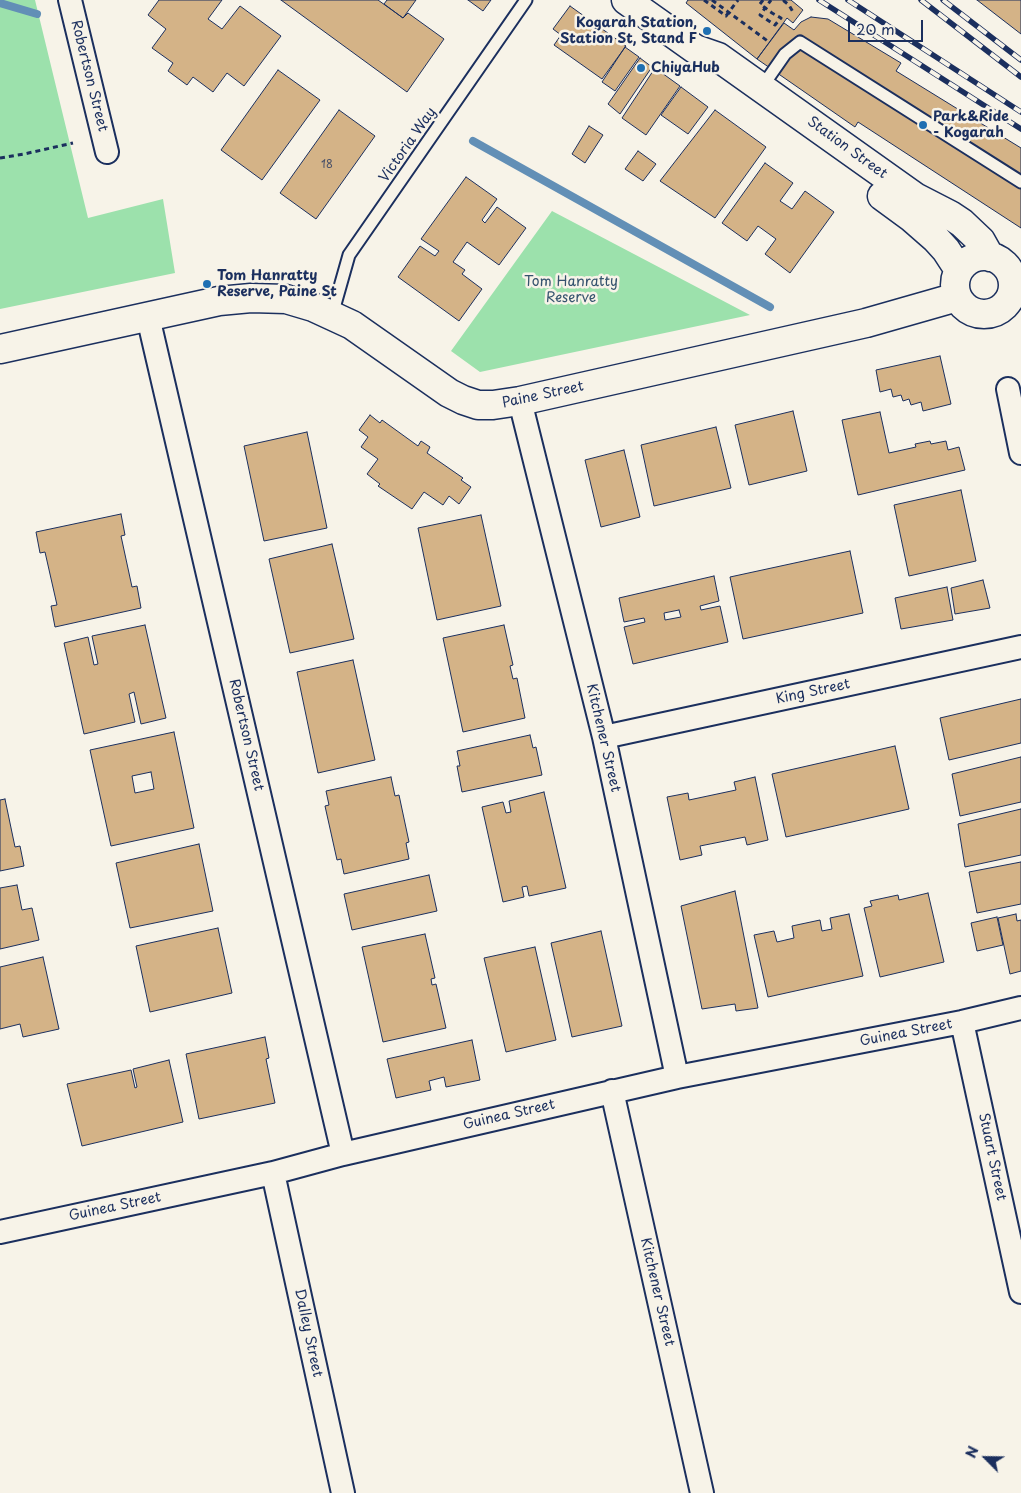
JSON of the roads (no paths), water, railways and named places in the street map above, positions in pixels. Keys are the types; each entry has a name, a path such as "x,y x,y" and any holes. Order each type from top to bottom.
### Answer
{"main road":[{"name":"Station Street","path":"626,0 695,49 768,79 914,197 950,214 962,223 981,241 990,256"},
{"name":"Station Street","path":"695,49 709,71 912,218 946,250 959,270"},
{"path":"990,256 1005,266 1017,281 1002,308 985,314 968,310 962,305 955,288 955,279 959,270 973,258 990,256"},
{"name":"Paine Street","path":"0,349 219,301 251,298 297,301 332,315 352,326 435,384 463,400 478,405 493,405 520,401 866,323 958,297"}],"street":[{"name":"Robertson Street","path":"70,0 107,152"},
{"name":"Robertson Street","path":"148,317 343,1154"},
{"path":"1008,389 1021,453"},
{"name":"Kitchener Street","path":"520,401 604,737 677,1077"},
{"name":"King Street","path":"604,737 1021,647"},
{"name":"Guinea Street","path":"0,1232 272,1173 343,1154 612,1091 962,1022 1021,1008"},
{"name":"Stuart Street","path":"962,1022 1021,1292"},
{"name":"Kitchener Street","path":"612,1091 702,1493"},
{"name":"Dalley Street","path":"272,1173 343,1493"}],"lane":[{"name":"Victoria Way","path":"332,315 349,256 526,0"},
{"path":"768,79 785,54 800,42 1021,182"}],"waterway":[{"path":"0,3 37,14"},
{"path":"473,141 770,307"}],"railway":[{"path":"819,0 1021,129"},
{"path":"848,0 1021,112"},
{"path":"921,0 1021,77"},
{"path":"943,0 1021,60"}],"place":[{"name":"Kogarah Station, Station St, Stand F","path":"707,31"},
{"name":"ChiyaHub","path":"641,68"},
{"name":"Park&Ride - Kogarah","path":"923,125"},
{"name":"Tom Hanratty Reserve, Paine St","path":"207,284"}],"park label":[{"name":"Tom Hanratty Reserve","path":"571,290"}]}
